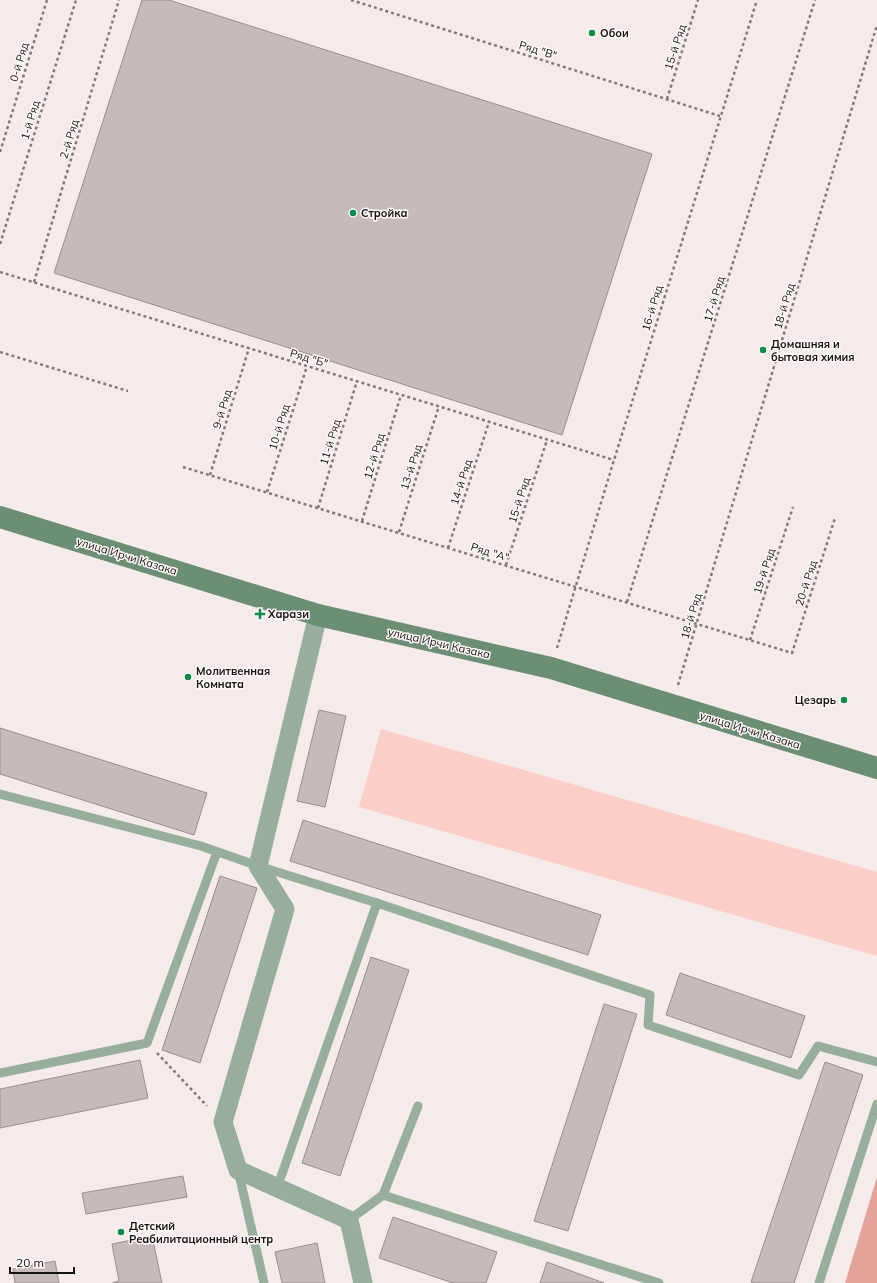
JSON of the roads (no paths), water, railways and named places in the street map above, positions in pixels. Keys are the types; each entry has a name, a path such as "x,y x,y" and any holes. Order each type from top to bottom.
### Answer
{"main road":[{"name":"улица Ирчи Казака","path":"0,518 318,615 551,668 877,768"}],"street":[{"path":"318,615 258,866 285,909 223,1122 238,1170 349,1220 363,1283"}],"lane":[{"path":"0,794 201,846 650,995 648,1025 799,1075 818,1046 877,1062"},
{"path":"0,1073 147,1043 217,852"},
{"path":"277,1188 377,904"},
{"path":"819,1283 877,1104"},
{"path":"349,1220 383,1195 418,1106"},
{"path":"238,1170 264,1283"},
{"path":"383,1195 659,1283"}],"place":[{"name":"Обои","path":"592,33"},
{"name":"Стройка","path":"353,213"},
{"name":"Домашняя и бытовая химия","path":"763,350"},
{"name":"Харази","path":"260,614"},
{"name":"Молитвенная Комната","path":"188,677"},
{"name":"Цезарь","path":"844,700"},
{"name":"Детский Реабилитационный центр","path":"121,1232"}]}
